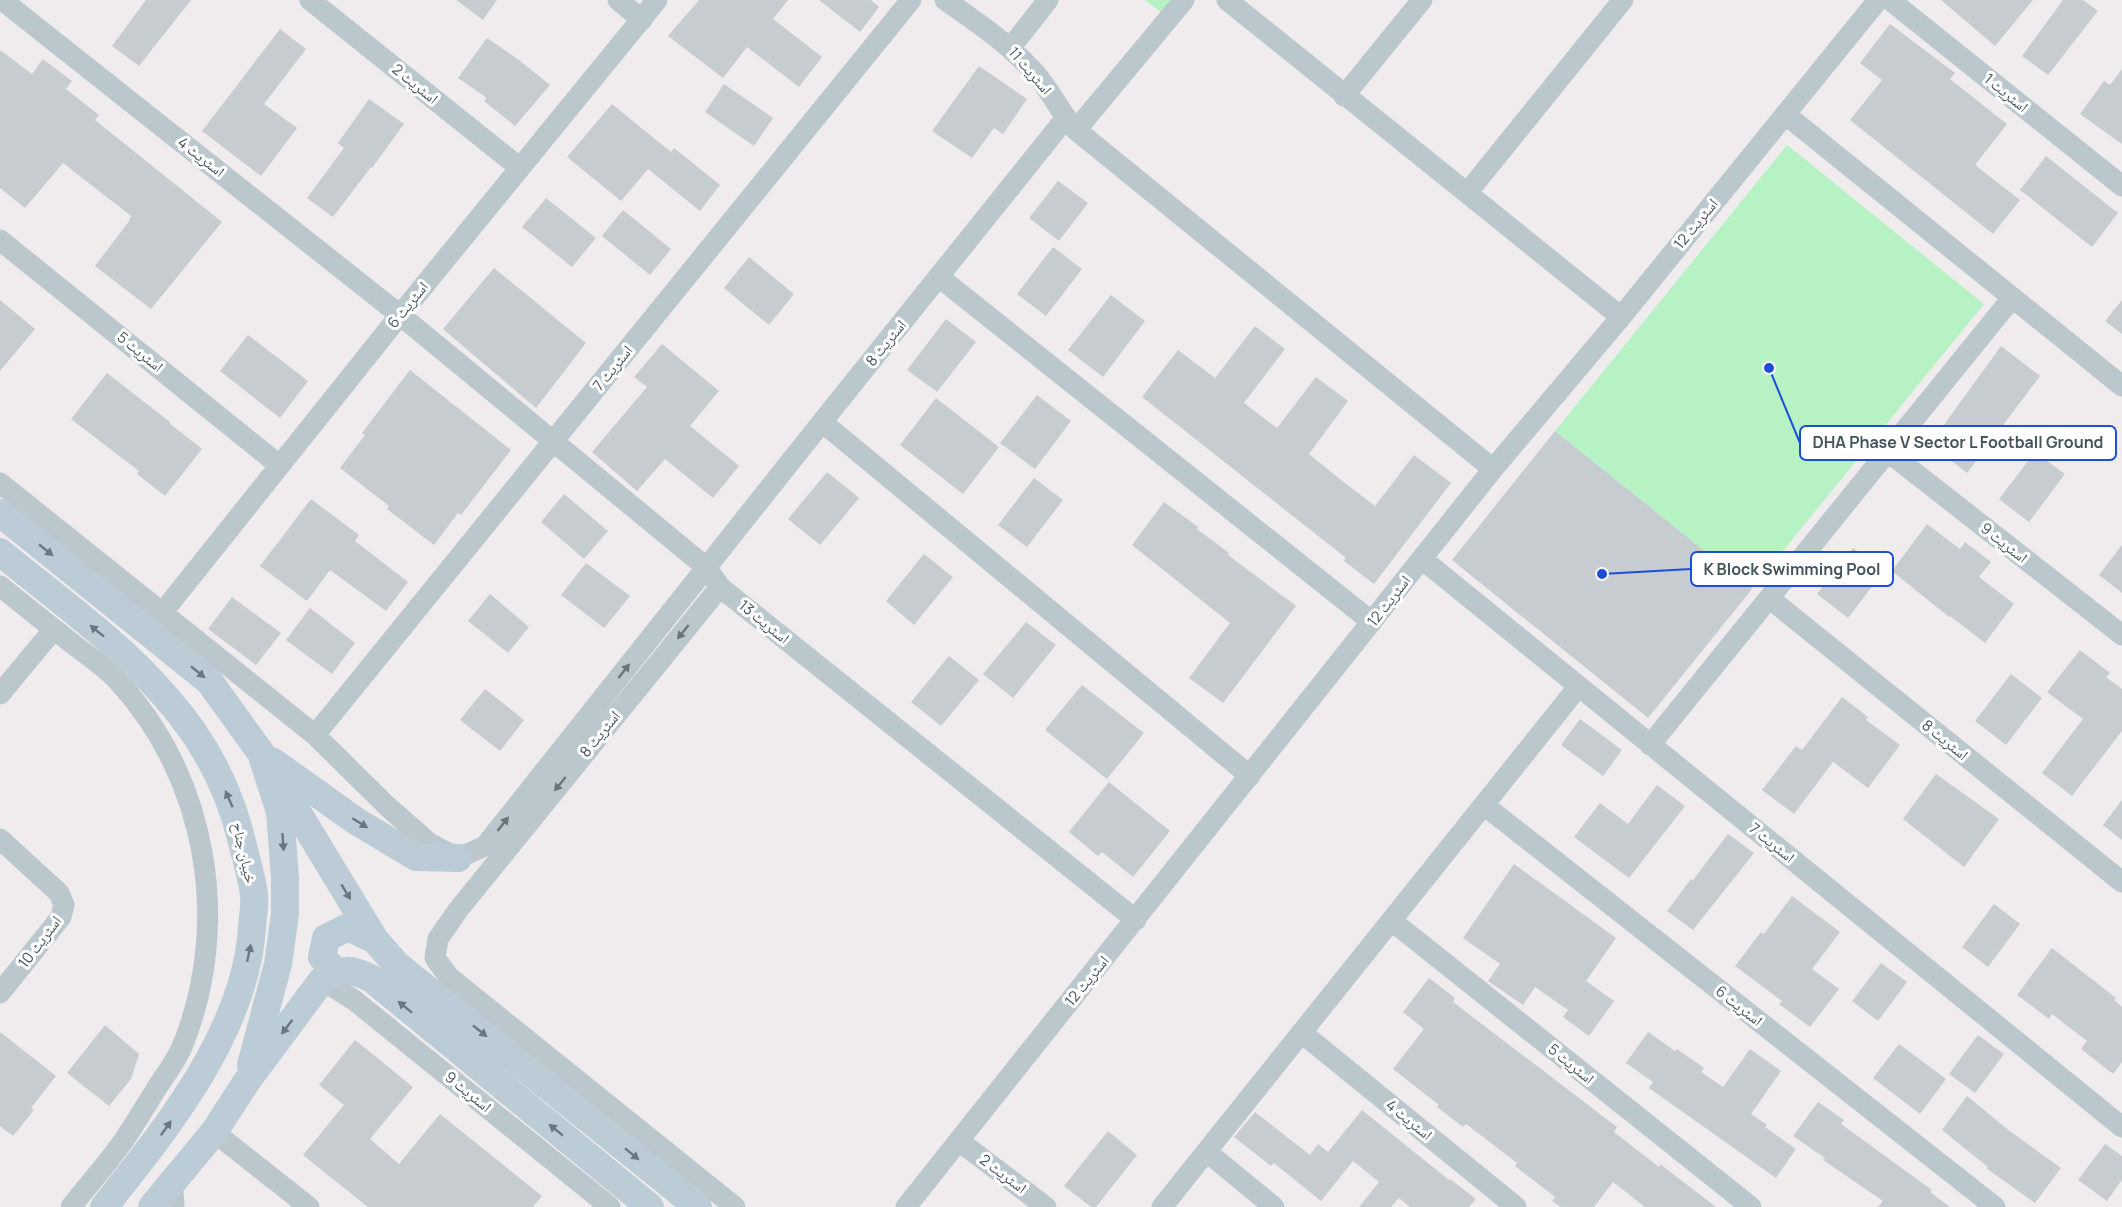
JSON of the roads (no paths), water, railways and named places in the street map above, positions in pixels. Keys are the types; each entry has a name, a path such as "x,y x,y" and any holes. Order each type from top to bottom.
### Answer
{"main road":[{"path":"0,513 209,681 261,753 375,940 398,965 698,1207"},
{"name":"خیبان جناح","path":"0,552 124,670 172,704 197,735 235,813 254,896 251,947 240,990 230,1016 194,1085 164,1131 133,1150 104,1207"},
{"path":"261,753 356,821 416,857 458,858"},
{"path":"247,1081 278,964 285,914 280,812 261,753"},
{"path":"329,976 322,957 326,938 348,927 375,940"},
{"path":"152,1207 172,1195 247,1081 329,976 356,970 372,979 650,1207"}],"street":[{"name":"اسٹریٹ 4","path":"2,0 400,315"},
{"name":"اسٹریٹ 2","path":"310,0 520,168"},
{"path":"618,0 642,20"},
{"name":"اسٹریٹ 6","path":"162,613 400,315 657,0"},
{"name":"اسٹریٹ 7","path":"315,735 911,0"},
{"name":"اسٹریٹ 11","path":"945,0 1011,47 1051,93 1070,125"},
{"path":"1011,47 1048,0"},
{"name":"اسٹریٹ 8","path":"458,858 485,846 939,277 1070,125 1184,0"},
{"path":"1227,0 1621,317"},
{"path":"1344,96 1422,0"},
{"path":"1467,193 1623,0"},
{"name":"اسٹریٹ 12","path":"906,1207 1493,469 1621,317 1878,0"},
{"name":"اسٹریٹ 1","path":"1890,0 2122,186"},
{"path":"1785,114 2122,386"},
{"path":"1070,125 1493,469"},
{"name":"اسٹریٹ 5","path":"0,240 279,465"},
{"path":"939,277 1372,622"},
{"path":"1650,745 2012,298"},
{"name":"اسٹریٹ 13","path":"400,315 707,568 720,586 1136,920"},
{"path":"822,422 1250,776"},
{"name":"اسٹریٹ 9","path":"1887,450 2122,635"},
{"path":"0,483 315,735 387,806 429,843 458,858"},
{"name":"اسٹریٹ 7","path":"1422,559 2122,1127"},
{"path":"0,586 54,629 124,670 174,762 189,798 201,844 209,922 206,959 201,990 181,1049 133,1150 70,1207"},
{"name":"اسٹریٹ 8","path":"720,586 481,881 438,939 435,958 449,977 735,1207"},
{"name":"اسٹریٹ 8","path":"1768,598 2122,882"},
{"path":"0,694 54,629"},
{"path":"1162,1207 1578,687"},
{"name":"اسٹریٹ 6","path":"1484,805 1995,1207"},
{"name":"اسٹریٹ 10","path":"0,839 59,893 64,905 61,918 0,993"},
{"name":"اسٹریٹ 5","path":"1392,921 1751,1207"},
{"name":"اسٹریٹ 9","path":"329,976 354,1000 610,1207"},
{"name":"اسٹریٹ 4","path":"1302,1033 1516,1207"},
{"path":"214,1132 309,1207"},
{"name":"اسٹریٹ 2","path":"959,1141 1046,1207"},
{"path":"1207,1152 1274,1207"}],"place":[{"name":"DHA Phase V Sector L Football Ground","path":"1769,368"},
{"name":"K Block Swimming Pool","path":"1602,574"}]}
